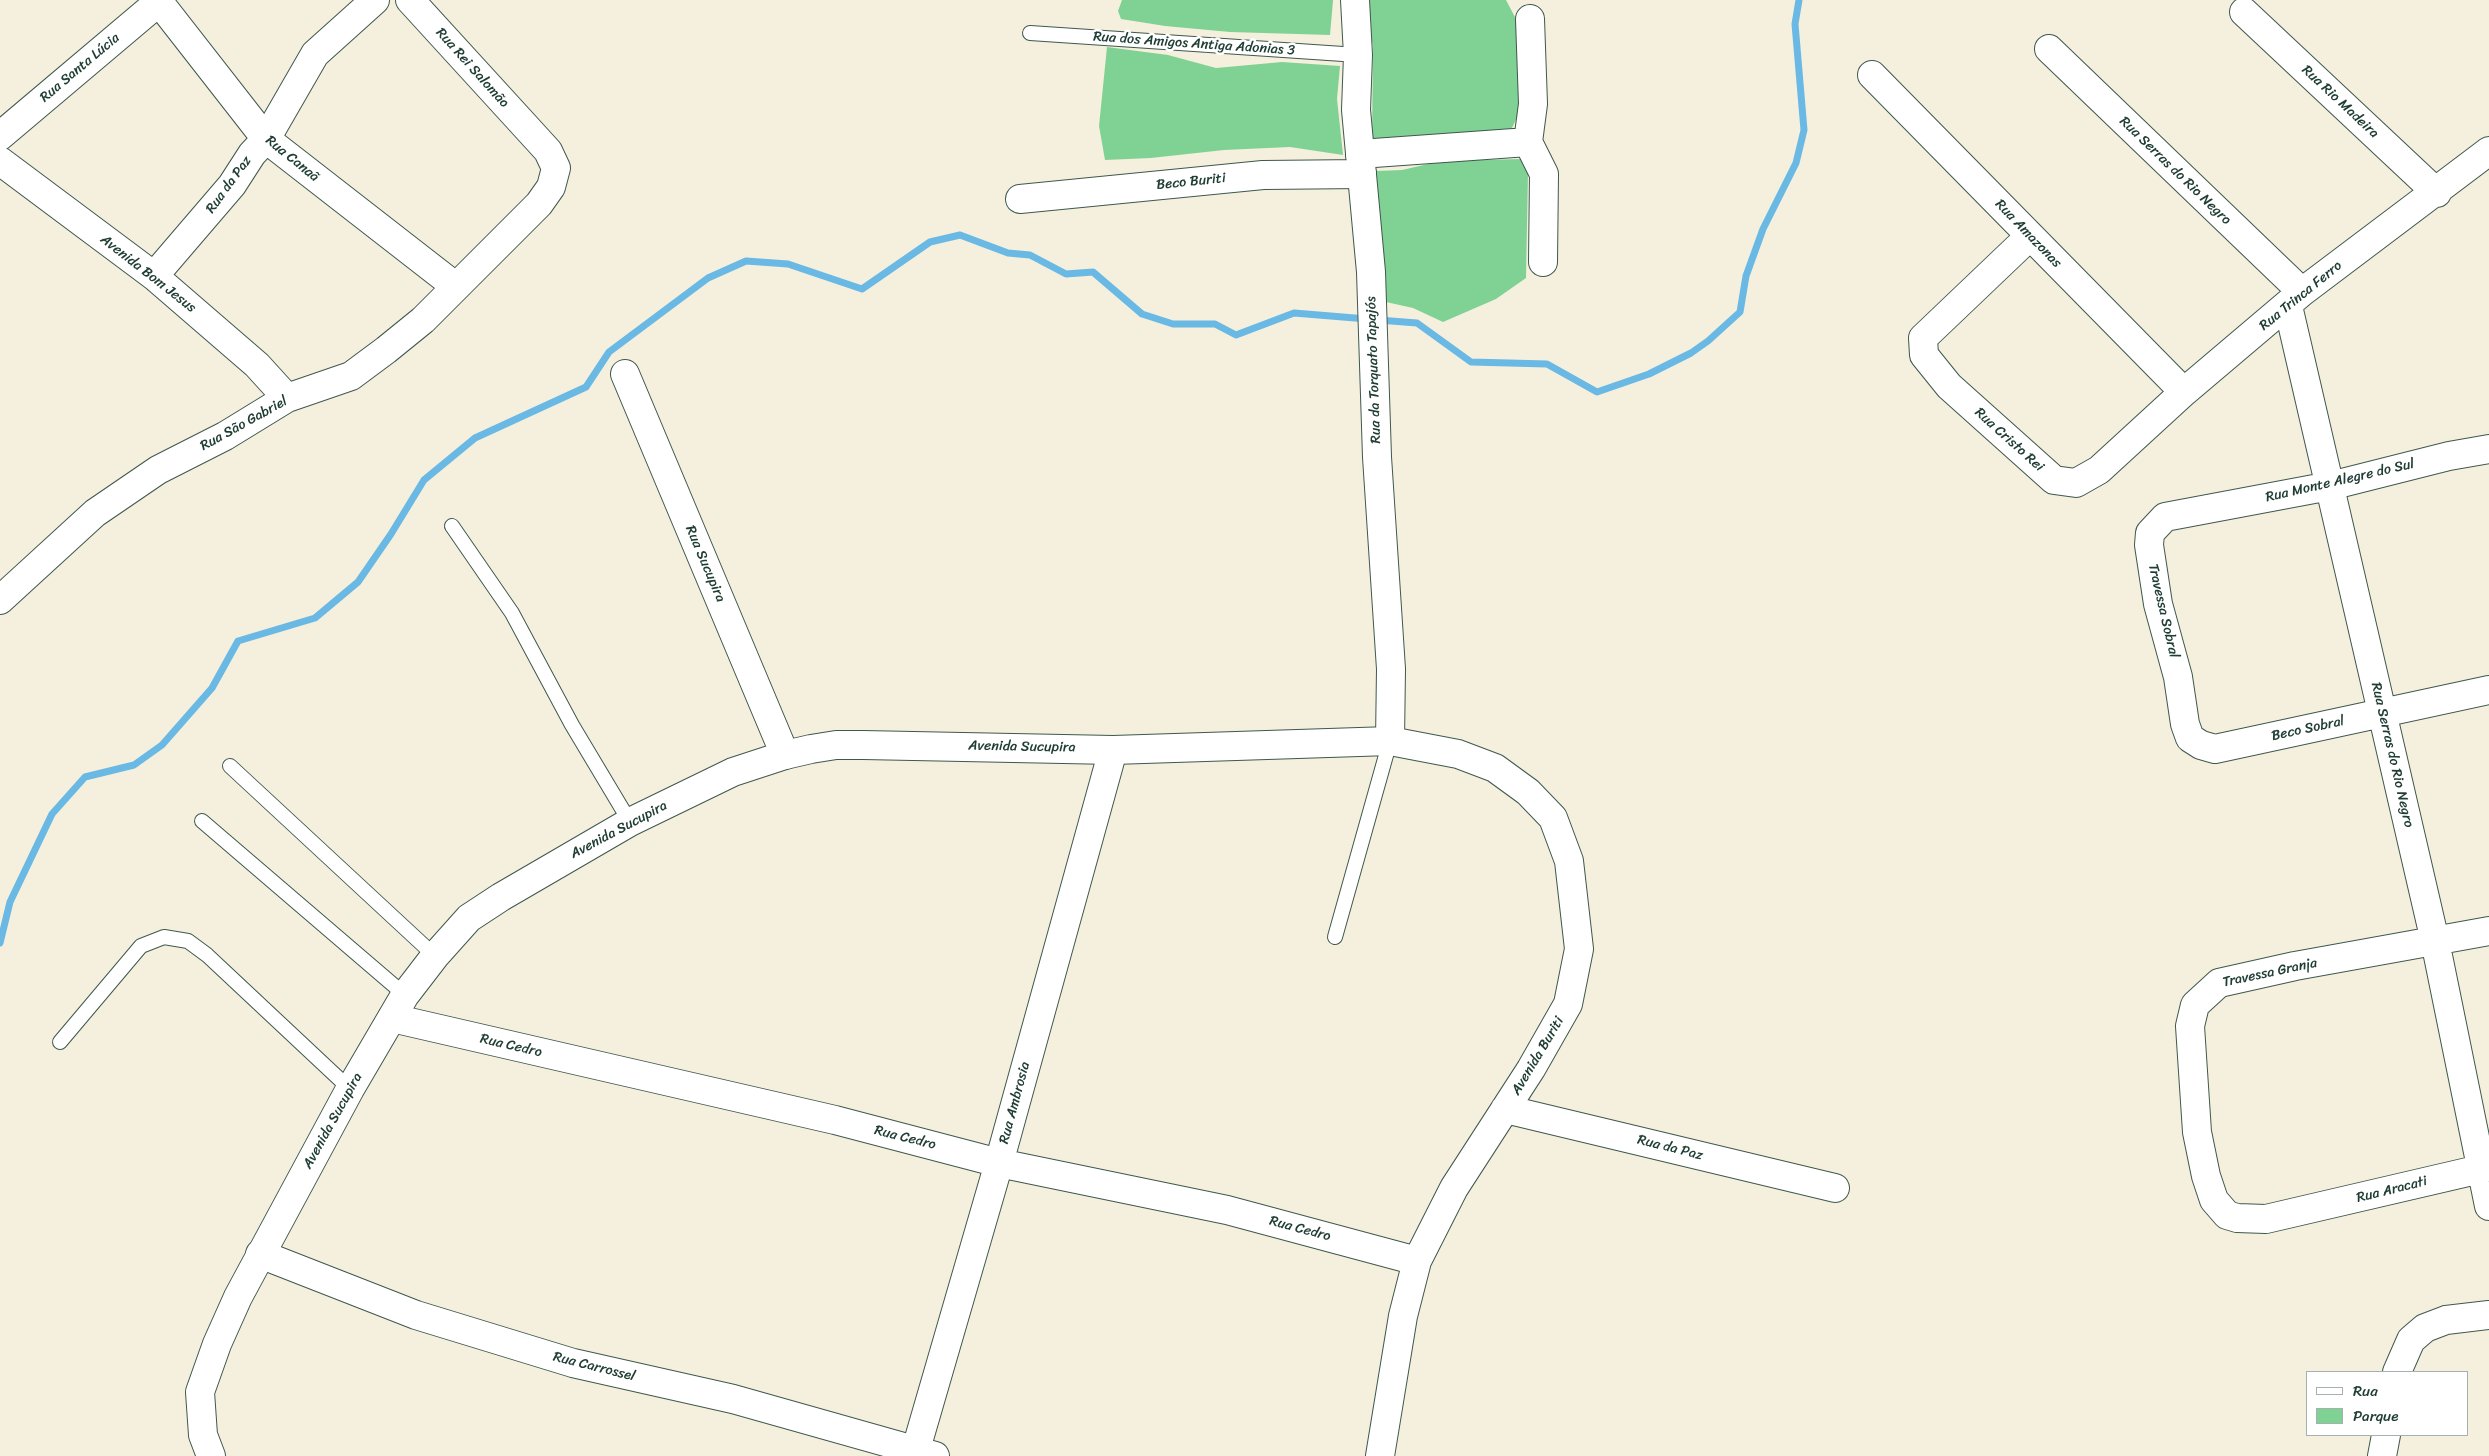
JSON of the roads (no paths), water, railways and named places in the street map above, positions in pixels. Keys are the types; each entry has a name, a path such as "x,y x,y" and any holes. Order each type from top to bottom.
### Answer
{"street":[{"name":"Rua da Paz","path":"154,276 232,186 252,154 266,140 315,54 375,0"},
{"name":"Rua Rei Salomão","path":"410,0 533,136"},
{"name":"Rua da Torquato Tapajós","path":"1355,0 1358,55 1356,110 1371,272 1377,457 1391,668 1390,741"},
{"name":"Rua Canaã","path":"160,1 266,140 455,286"},
{"name":"Rua Santa Lúcia","path":"0,136 160,1"},
{"name":"Rua Rio Madeira","path":"2244,12 2437,192"},
{"path":"1530,20 1533,104 1528,142 1544,174 1543,262"},
{"name":"Rua Serras do Rio Negro","path":"2049,49 2295,299 2330,486 2435,941 2485,1168 2489,1206"},
{"name":"Rua Amazonas","path":"1872,75 2184,392"},
{"name":"Rua São Gabriel","path":"0,600 95,513 158,470 225,436 287,398 351,376 423,320 539,204 552,187 556,168 548,151 533,136"},
{"name":"Beco Buriti","path":"1020,199 1263,175 1528,142"},
{"name":"Rua Trinca Ferro","path":"2120,450 2184,392 2295,299 2489,151"},
{"name":"Avenida Bom Jesus","path":"0,161 154,276 257,365 287,398"},
{"name":"Rua Cristo Rei","path":"2030,236 1923,338 1924,355 1949,386 2054,480 2076,483 2099,470 2120,450"},
{"name":"Rua Sucupira","path":"625,374 785,755"},
{"name":"Rua Monte Alegre do Sul","path":"2190,513 2330,486 2449,456 2489,449"},
{"name":"Travessa Sobral","path":"2178,677 2158,604 2149,545 2150,533 2165,517 2190,513"},
{"name":"Beco Sobral","path":"2178,677 2184,724 2190,738 2201,745 2215,749 2489,690"},
{"name":"Avenida Sucupira","path":"211,1456 203,1435 200,1392 217,1344 260,1254 350,1089 399,1006 435,956 469,918 501,896 630,822 733,772 785,755 845,745 1113,750 1390,741"},
{"name":"Avenida Buriti","path":"1380,1456 1403,1316 1417,1261 1454,1188 1551,1036 1568,1004 1579,949 1569,861 1552,818 1528,792 1495,768 1458,754 1390,741"},
{"name":"Rua Ambrosia","path":"921,1455 999,1162 1113,750"},
{"name":"Travessa Granja","path":"2295,1214 2266,1219 2237,1218 2227,1215 2214,1200 2206,1176 2197,1132 2190,1026 2195,1005 2219,983 2295,966 2489,931"},
{"name":"Rua Cedro","path":"399,1006 999,1162 1227,1210 1417,1261"},
{"name":"Rua da Paz","path":"1505,1109 1835,1188"},
{"name":"Rua Aracati","path":"2295,1214 2485,1168"},
{"name":"Rua Carrossel","path":"260,1254 416,1315 564,1360 733,1399 921,1455"},
{"path":"2397,1371 2411,1340 2425,1328 2446,1320 2489,1315"},
{"path":"2382,1456 2386,1436"}],"lane":[{"name":"Rua dos Amigos Antiga Adonias 3","path":"1030,33 1358,55"},
{"path":"452,526 512,613 572,725 630,822"},
{"path":"1336,937 1390,741"},
{"path":"230,766 435,956"},
{"path":"202,821 399,1006"},
{"path":"60,1042 141,946 164,937 188,941 207,955 350,1089"}],"waterway":[{"path":"1378,320 1417,323 1471,362 1547,364 1597,392 1649,374 1691,353 1708,341 1740,312 1746,276 1763,229 1796,163 1804,130 1795,24 1799,0"},
{"path":"0,943 10,902 52,814 85,777 134,765 162,745 212,688 238,641 315,618 358,582 391,534 424,480 475,438 586,387 609,352 708,278 746,261 788,264 862,289 930,242 960,235 1008,253 1030,255 1066,274 1093,272 1142,314 1173,324 1215,324 1236,335 1294,313 1367,319"}]}
